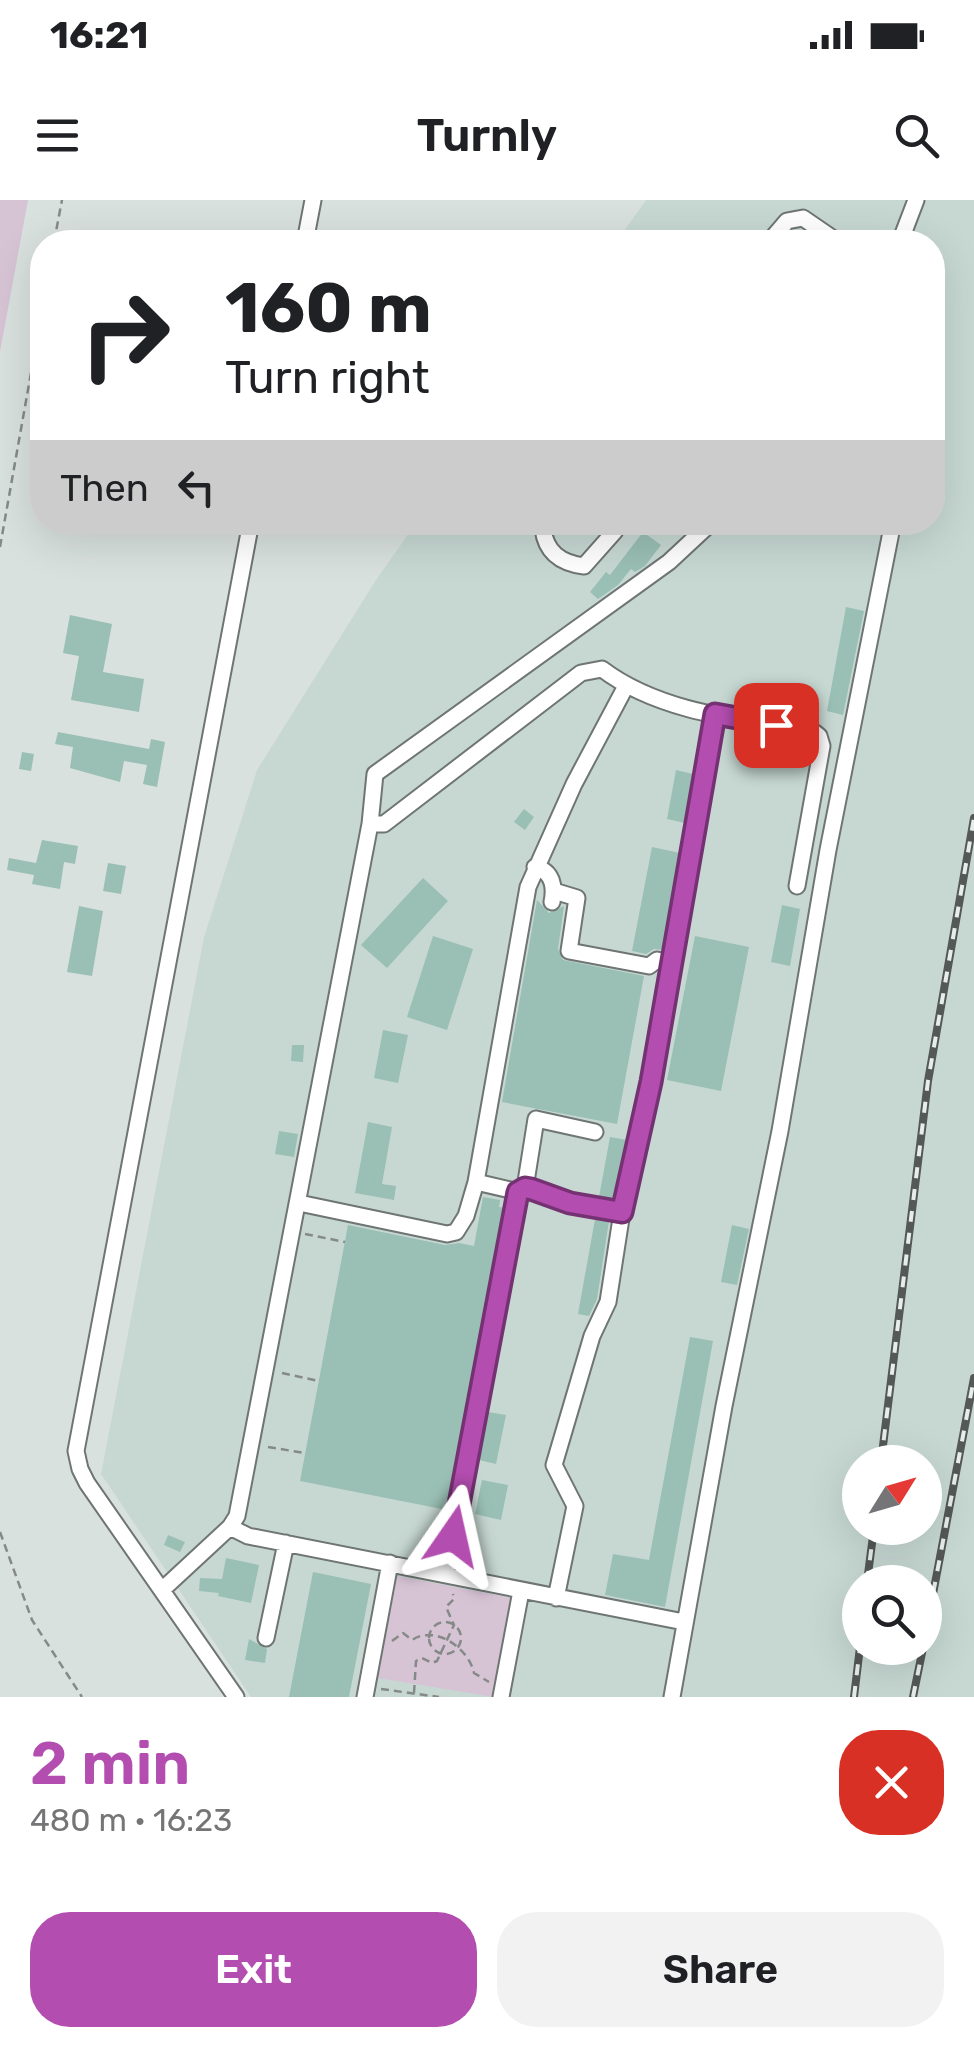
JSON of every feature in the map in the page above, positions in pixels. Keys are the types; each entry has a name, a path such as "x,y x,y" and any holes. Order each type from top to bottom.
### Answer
{"lane":[{"path":"307,230 313,200"},
{"path":"905,230 916,200"},
{"path":"779,230 787,221 803,218 820,230"},
{"path":"236,1697 87,1483 76,1451 250,535"},
{"path":"544,535 552,554 571,565 584,566 612,535"},
{"path":"162,1590 237,1516 370,824 374,774 669,562 698,535"},
{"path":"672,1697 780,1130 828,850 890,535"},
{"path":"370,824 384,824 581,673 602,669 626,686 715,714 819,736 822,746 796,886"},
{"path":"299,1204 447,1234 456,1232 466,1216 476,1182 528,888 608,715 626,686"},
{"path":"556,1598 575,1506 554,1465 592,1336 608,1302 715,714"},
{"path":"536,867 551,878 553,897 578,898 569,951 649,966 657,960 672,963"},
{"path":"449,1575 536,1119 595,1132"},
{"path":"476,1182 622,1212"},
{"path":"230,1527 248,1536 684,1622"},
{"path":"266,1638 286,1543"},
{"path":"366,1692 390,1563"},
{"path":"502,1692 522,1591"}],"path":[{"path":"56,230 62,200"},
{"path":"0,547 30,378"},
{"path":"294,1232 345,1242"},
{"path":"266,1370 319,1381"},
{"path":"251,1444 305,1453"},
{"path":"0,1532 32,1620 82,1697"},
{"path":"442,1654 457,1648 461,1638 446,1607 454,1599 449,1575"},
{"path":"374,1647 384,1649 398,1634 412,1640 430,1634 441,1623 454,1626"},
{"path":"414,1693 416,1662 422,1658 434,1663 454,1626"},
{"path":"430,1634 447,1638 471,1661 474,1673 502,1692"},
{"path":"430,1634 430,1645 442,1654"},
{"path":"366,1692 439,1697"}],"shaded area":[{"path":"0,200 28,200 0,352"},
{"path":"646,200 974,200 974,1697 251,1697 101,1474 204,937 257,770 408,535 945,535 945,230 625,230"},
{"path":"397,1576 512,1598 493,1697 378,1678"}],"building":[{"path":"641,535 661,545 645,566 635,572 631,569 618,585 598,599 590,592 606,572 610,575"},
{"path":"846,607 864,611 843,715 827,711"},
{"path":"70,615 112,624 103,672 144,679 139,712 71,700 79,656 63,653"},
{"path":"58,732 149,749 151,739 165,742 157,787 143,784 147,765 124,761 120,782 70,768 73,747 55,744"},
{"path":"22,752 34,754 31,771 19,769"},
{"path":"676,770 693,774 685,823 667,819"},
{"path":"524,809 534,817 525,830 514,822"},
{"path":"42,840 78,846 75,864 64,862 60,889 32,884 34,875 7,870 9,858 36,863"},
{"path":"652,847 680,853 663,950 654,949 646,954 632,951"},
{"path":"108,863 126,866 121,894 103,891"},
{"path":"423,878 448,901 387,968 361,945"},
{"path":"537,900 549,913 564,906 558,949 563,960 644,976 617,1124 502,1102"},
{"path":"782,905 800,909 790,966 771,962"},
{"path":"79,906 103,911 92,976 67,972"},
{"path":"433,936 473,949 447,1030 407,1017"},
{"path":"695,936 749,947 721,1091 667,1080"},
{"path":"383,1030 408,1035 398,1083 374,1078"},
{"path":"292,1045 304,1045 303,1062 291,1061"},
{"path":"368,1122 392,1127 382,1184 396,1186 394,1200 355,1193"},
{"path":"279,1131 298,1134 294,1157 275,1154"},
{"path":"610,1137 627,1140 613,1199 599,1197"},
{"path":"483,1197 500,1200 499,1207 505,1208 447,1510 300,1481 348,1225 445,1245 474,1246"},
{"path":"595,1219 609,1221 597,1299 589,1316 578,1314"},
{"path":"732,1225 749,1229 737,1285 721,1282"},
{"path":"690,1337 713,1341 665,1607 605,1595 613,1554 649,1560"},
{"path":"488,1412 506,1415 496,1464 479,1460"},
{"path":"482,1480 508,1485 501,1520 475,1514"},
{"path":"168,1535 185,1542 180,1552 164,1545"},
{"path":"226,1558 259,1565 251,1603 199,1591 200,1578 222,1579"},
{"path":"313,1572 371,1584 349,1697 289,1697"},
{"path":"249,1639 267,1649 265,1663 245,1660"}],"railway":[{"path":"883,1445 928,1081 974,818"},
{"path":"938,1565 974,1378"},
{"path":"869,1565 872,1545"},
{"path":"854,1697 858,1665"},
{"path":"913,1697 920,1665"}],"route":[{"path":"453,1536 518,1192 531,1189 570,1203 622,1212 651,1082 715,714 776,725"}]}
